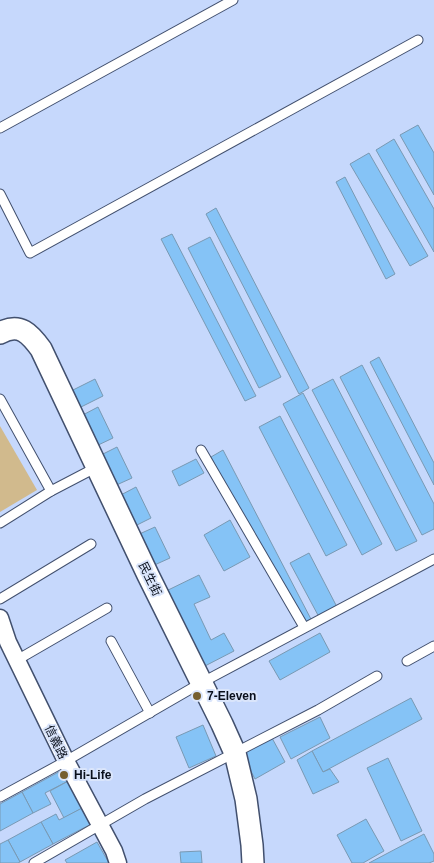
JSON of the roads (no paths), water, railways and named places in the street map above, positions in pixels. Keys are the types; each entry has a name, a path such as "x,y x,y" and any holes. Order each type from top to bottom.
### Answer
{"street":[{"name":"民生街","path":"0,333 11,329 22,330 31,335 41,349 148,575 222,724 235,753 246,800 253,863"},
{"name":"信義路","path":"0,618 4,641 17,660 66,761 114,851 118,863"}],"lane":[{"path":"0,128 233,0"},
{"path":"0,194 30,253 418,40"},
{"path":"0,399 51,491"},
{"path":"200,450 304,628"},
{"path":"0,523 51,491 97,467"},
{"path":"0,599 91,544"},
{"path":"1,793 66,761 201,683 434,558"},
{"path":"17,660 107,608"},
{"path":"111,641 150,713"},
{"path":"407,661 434,646"},
{"path":"34,863 145,799 318,710 377,676"}],"place":[{"name":"7-Eleven","path":"197,696"},
{"name":"Hi-Life","path":"64,775"}]}
